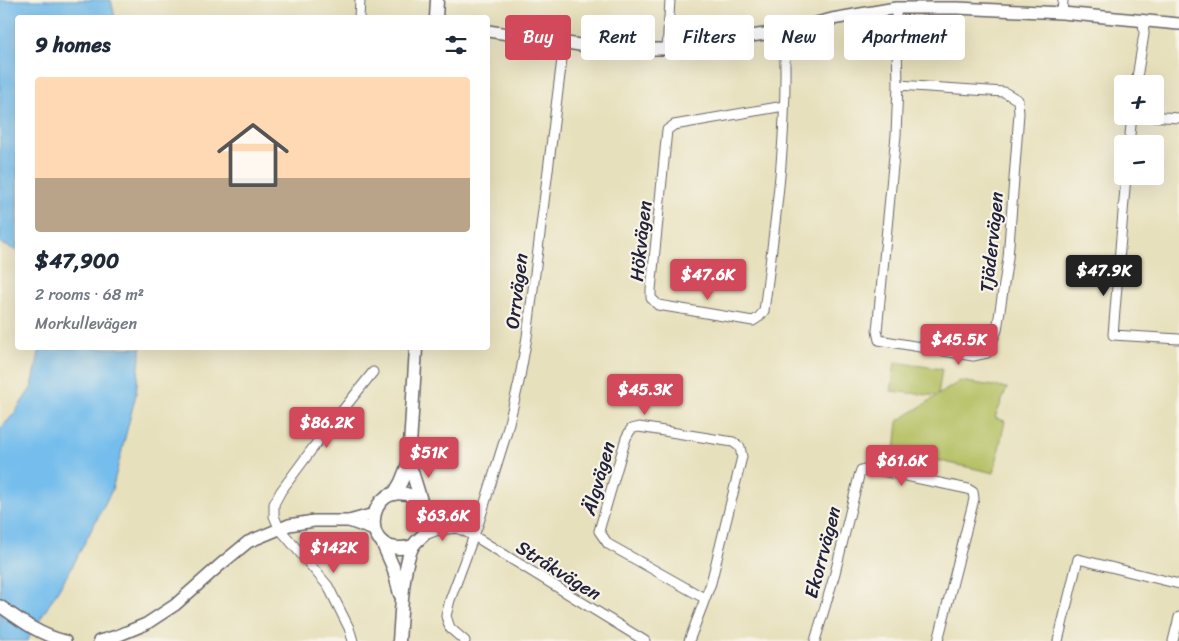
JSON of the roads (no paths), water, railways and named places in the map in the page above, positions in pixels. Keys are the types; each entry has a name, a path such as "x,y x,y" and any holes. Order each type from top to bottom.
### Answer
{"main road":[{"path":"436,15 437,0"},
{"path":"394,494 402,482 410,462 416,350"},
{"path":"382,542 392,548 403,549 413,546 425,535 428,524 410,462"},
{"path":"402,602 394,567 374,530 374,514 385,498 394,494 414,497 424,508"},
{"path":"399,641 407,565 413,546"}],"street":[{"path":"359,15 360,0"},
{"path":"669,15 670,0"},
{"path":"1062,13 1063,0"},
{"path":"834,19 896,8 957,8 1062,13 1179,24"},
{"name":"Tjädervägen","path":"896,8 898,84 889,215 877,331 879,340 973,356 987,353 997,330 1008,258 1020,113 1018,100 1004,92 898,84"},
{"path":"1137,75 1144,34 1143,20"},
{"path":"490,31 505,34"},
{"path":"571,44 606,49 665,49"},
{"name":"Orrvägen","path":"465,641 450,628 446,616 506,435 519,382 527,337 562,60"},
{"name":"Hökvägen","path":"784,60 784,106 776,221 764,311 759,318 752,321 658,305 651,298 651,290 667,130 674,125 784,106"},
{"path":"1164,117 1179,118"},
{"path":"1125,185 1113,335 1179,339"},
{"path":"353,641 349,628 328,586 279,528 274,516 274,504 281,491 373,372"},
{"name":"Älgvägen","path":"689,641 711,583 742,457 740,447 733,442 639,427 630,429 599,531 608,544 704,598"},
{"name":"Ekorrvägen","path":"815,641 835,573 858,476 861,470 868,468 968,489 973,492 974,499 938,641"},
{"name":"Stråkvägen","path":"424,508 474,536 645,641"},
{"path":"99,641 146,624 175,605 220,564 248,542 279,528 314,521 349,521 374,514"},
{"path":"349,521 374,530"},
{"path":"425,535 438,530 457,528"},
{"path":"1058,641 1078,559 1179,584"},
{"path":"0,606 34,630 59,640"},
{"path":"1173,641 1179,617"}],"water":[{"path":"0,0 111,0 115,15 15,15 15,250 0,243"},
{"path":"40,350 141,350 136,394 112,490 72,567 27,641 0,641 0,429 13,415 32,387"}]}
